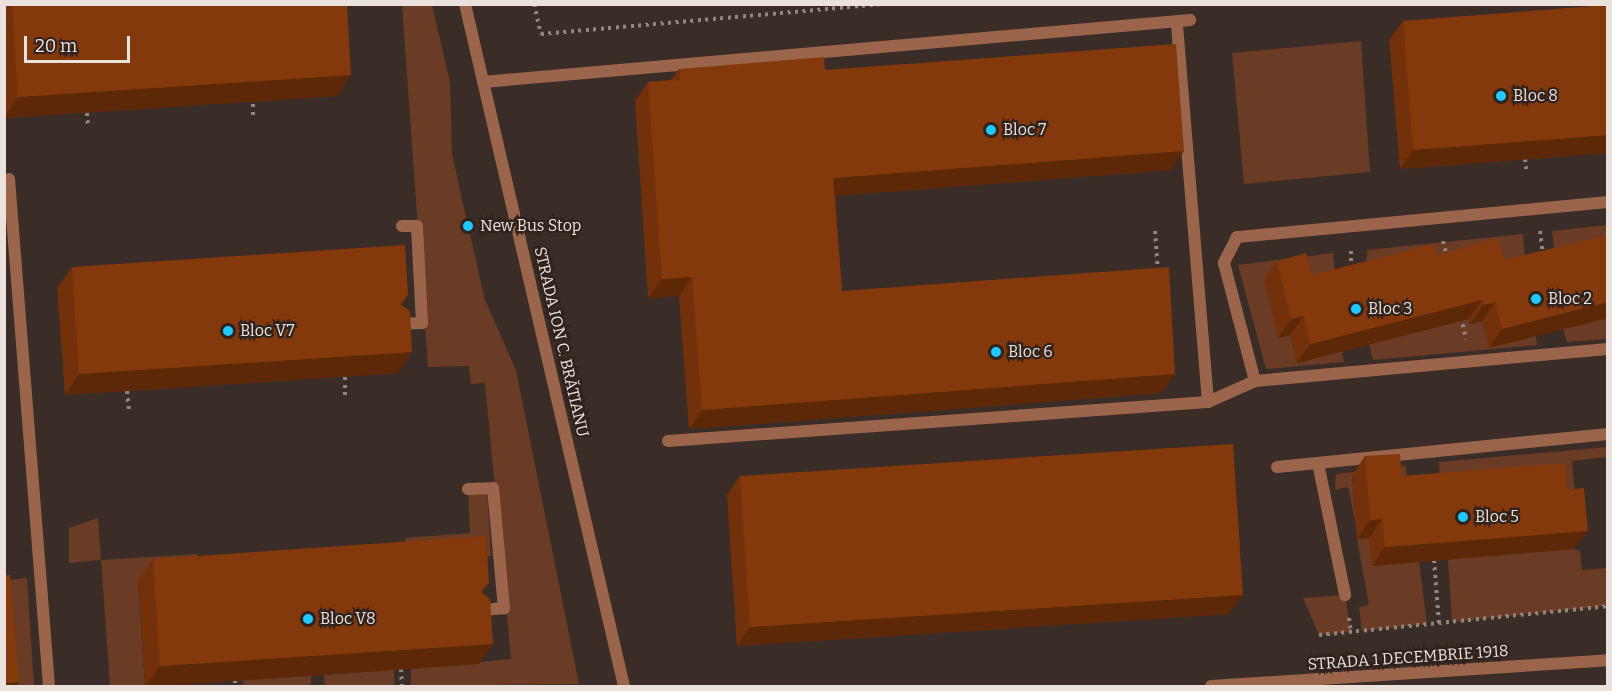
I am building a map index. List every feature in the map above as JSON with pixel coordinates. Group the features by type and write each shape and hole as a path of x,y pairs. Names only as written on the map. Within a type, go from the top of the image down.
{"street":[{"name":"STRADA ION C. BRĂTIANU","path":"465,4 624,687"},
{"path":"483,82 1183,21 1208,402"},
{"path":"9,179 49,687"},
{"path":"1254,381 1224,263 1237,237 1608,202"},
{"path":"394,324 422,323 417,226 402,226"},
{"path":"668,441 1208,402 1254,381 1608,349"},
{"path":"1277,467 1608,434"},
{"path":"1318,463 1345,595"},
{"path":"468,489 493,488 504,608 475,612"},
{"name":"STRADA 1 DECEMBRIE 1918","path":"1211,687 1315,684 1608,660"}],"path":[{"path":"534,4 542,34 886,4"},
{"path":"253,102 253,115"},
{"path":"87,113 88,127"},
{"path":"1525,159 1526,168"},
{"path":"1536,209 1545,266"},
{"path":"1438,218 1449,264"},
{"path":"1155,231 1158,286"},
{"path":"1531,233 1546,231"},
{"path":"1432,243 1455,241"},
{"path":"1342,252 1359,250"},
{"path":"1459,307 1471,361"},
{"path":"345,377 345,395"},
{"path":"127,391 129,410"},
{"path":"1434,560 1439,623"},
{"path":"1319,635 1608,606"},
{"path":"401,669 402,687"},
{"path":"235,680 235,687"}],"shaded area":[{"path":"402,5 432,5 450,82 452,154 485,300 516,370 579,684 411,686 411,669 511,659 485,383 471,384 469,366 428,367"},
{"path":"1361,41 1370,172 1244,184 1232,53"},
{"path":"1607,225 1607,249 1555,263 1552,231"},
{"path":"1523,234 1526,270 1455,266 1470,324 1482,321 1536,336 1537,345 1373,360 1369,344 1445,324 1366,277 1367,250"},
{"path":"1333,253 1336,284 1290,335 1297,362 1342,351 1344,362 1266,369 1238,265"},
{"path":"1607,318 1607,339 1567,342 1563,329"},
{"path":"1607,447 1607,457 1572,461 1576,507 1441,491 1439,462"},
{"path":"1406,466 1407,493 1352,475 1356,525 1348,487 1335,490 1336,474"},
{"path":"468,489 487,489 491,556 404,562 405,538 470,533"},
{"path":"98,518 101,560 69,563 69,528"},
{"path":"1369,538 1419,562 1427,624 1362,631 1359,607 1369,605 1357,539"},
{"path":"1574,549 1580,551 1582,570 1607,568 1607,606 1452,622 1448,559"},
{"path":"197,554 197,560 219,574 138,580 145,686 110,686 101,560"},
{"path":"27,578 34,686 7,686 4,580"},
{"path":"1345,595 1351,632 1319,635 1303,598"},
{"path":"394,670 394,686 325,686 324,675"},
{"path":"311,676 311,686 243,686 243,680"}],"building":[{"path":"12,4 347,4 351,75 18,97"},
{"name":"Bloc 8","path":"1608,5 1608,135 1413,150 1403,21"},
{"path":"1176,44 1184,151 833,178 842,291 1169,267 1175,374 702,410 692,277 662,279 648,82 680,80 679,69 824,57 825,70"},
{"path":"1608,235 1608,302 1502,329 1495,302 1483,305 1482,300 1310,344 1304,316 1291,319 1277,261 1306,253 1312,275 1434,244 1437,255 1498,238 1504,260"},
{"name":"Bloc V7","path":"405,245 408,295 400,304 410,311 412,352 79,374 72,267"},
{"path":"1233,444 1243,595 750,627 740,476"},
{"name":"Bloc 5","path":"1400,454 1402,476 1565,463 1567,490 1584,488 1588,531 1385,547 1382,519 1370,520 1365,456"},
{"name":"Bloc V8","path":"486,536 489,583 481,592 490,599 493,644 160,666 153,559"},
{"path":"4,575 10,575 19,682 4,683"}],"place":[{"name":"Bloc 8","path":"1501,96"},
{"name":"Bloc 7","path":"991,130"},
{"name":"New Bus Stop","path":"468,226"},
{"name":"Bloc 2","path":"1536,299"},
{"name":"Bloc 3","path":"1356,309"},
{"name":"Bloc V7","path":"228,331"},
{"name":"Bloc 6","path":"996,352"},
{"name":"Bloc 5","path":"1463,517"},
{"name":"Bloc V8","path":"308,619"}]}
